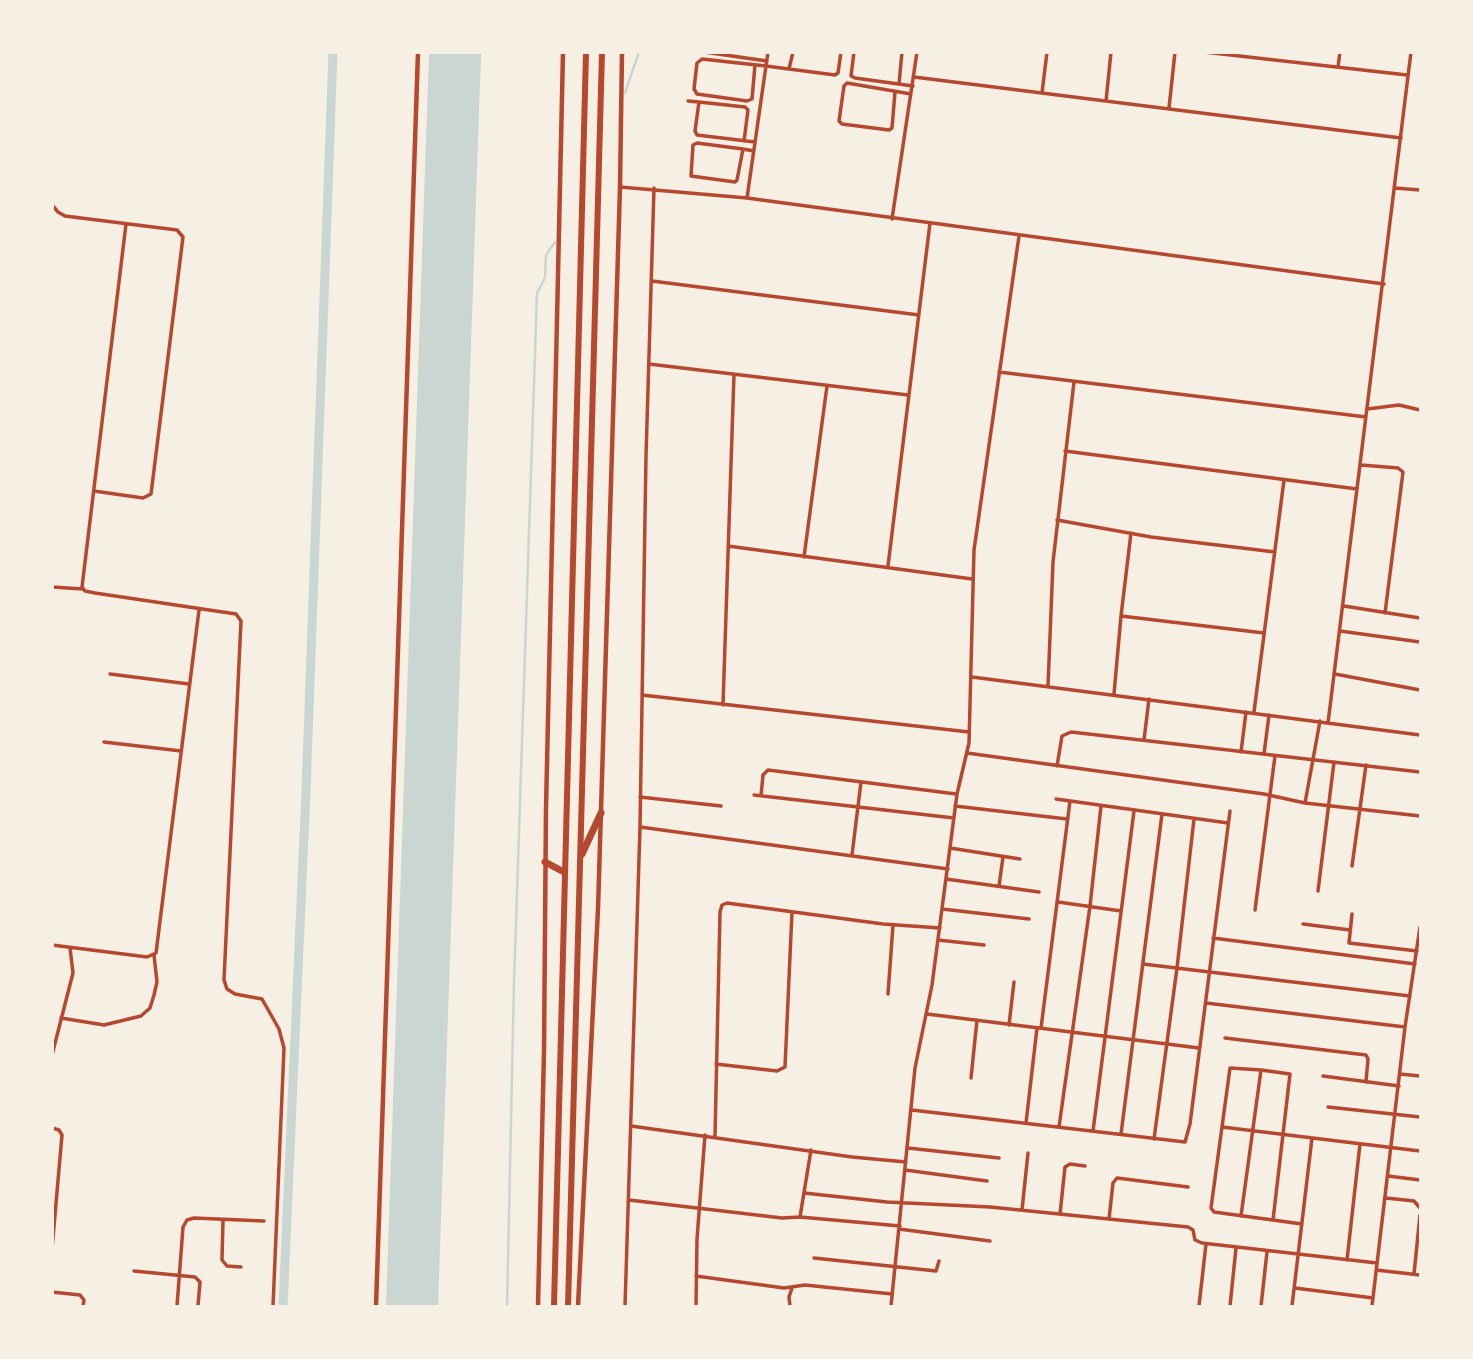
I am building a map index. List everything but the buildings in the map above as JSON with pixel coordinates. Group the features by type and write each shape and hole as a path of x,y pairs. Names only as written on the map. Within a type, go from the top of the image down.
{"highway":[{"path":"554,1307 586,52"},
{"path":"568,1307 602,52"},
{"path":"582,854 601,814"},
{"path":"545,862 564,872"}],"street":[{"path":"376,1307 418,52"},
{"path":"538,1307 563,52"},
{"path":"578,1307 601,814 622,52"},
{"path":"704,52 745,55 766,64 835,75 838,73 841,52"},
{"path":"747,198 768,52"},
{"path":"789,69 793,52"},
{"path":"854,52 851,76 913,86"},
{"path":"899,83 902,52"},
{"path":"892,219 917,52"},
{"path":"1042,93 1047,52"},
{"path":"1106,101 1111,52"},
{"path":"1169,108 1175,52"},
{"path":"1204,52 1408,75"},
{"path":"1338,67 1340,52"},
{"path":"1328,723 1411,52"},
{"path":"755,65 752,99 747,101 697,94 694,89 696,63 702,59 766,64"},
{"path":"914,77 1401,138"},
{"path":"895,92 892,128 889,130 842,124 839,121 844,86 847,83 911,94"},
{"path":"688,101 745,107 748,110 744,141"},
{"path":"699,102 695,131 697,135 755,142"},
{"path":"743,149 735,182 691,176 693,145 697,143 743,149 754,151"},
{"path":"620,187 747,198 1384,284"},
{"path":"625,1307 640,827 654,188"},
{"path":"1395,188 1420,190"},
{"path":"53,209 65,216 177,230 184,240 151,494 143,498 94,491"},
{"path":"888,566 930,223"},
{"path":"83,589 126,224"},
{"path":"891,1307 915,1068 940,928 955,806 970,732 972,579 976,528 1019,236"},
{"path":"652,281 919,315"},
{"path":"649,364 908,395"},
{"path":"999,372 1366,417"},
{"path":"723,705 734,374"},
{"path":"1048,686 1051,591 1057,520 1074,383"},
{"path":"804,557 827,386"},
{"path":"1367,409 1399,405 1420,410"},
{"path":"1065,451 1357,489"},
{"path":"1360,464 1398,468 1403,472 1385,613"},
{"path":"1254,712 1284,480"},
{"path":"1057,520 1131,533 1275,552"},
{"path":"1114,694 1131,533"},
{"path":"728,546 972,579"},
{"path":"52,587 83,589 124,598 236,614 241,621 224,980 227,989 234,994 262,999 279,1029 284,1048 273,1307"},
{"path":"1344,606 1420,618"},
{"path":"61,1018 104,1025 141,1016 150,1008 157,982 154,955 199,610"},
{"path":"1121,616 1264,633"},
{"path":"1340,631 1420,642"},
{"path":"110,674 189,684"},
{"path":"1335,674 1420,690"},
{"path":"972,677 1254,712 1420,736"},
{"path":"642,695 970,732"},
{"path":"1144,740 1149,699"},
{"path":"1241,752 1246,712"},
{"path":"1264,754 1269,715"},
{"path":"1306,803 1320,721"},
{"path":"1057,766 1060,740 1067,732 1420,772"},
{"path":"104,742 181,751"},
{"path":"967,753 1306,803 1420,816"},
{"path":"1255,910 1275,756"},
{"path":"1318,891 1334,762"},
{"path":"1352,866 1366,765"},
{"path":"761,796 763,775 768,770 957,794"},
{"path":"852,855 861,782"},
{"path":"754,795 954,818"},
{"path":"640,797 721,806"},
{"path":"1056,799 1228,823"},
{"path":"1026,1124 1070,801"},
{"path":"955,806 1068,819"},
{"path":"1059,1127 1101,806"},
{"path":"1093,1131 1134,811"},
{"path":"911,1110 1184,1143 1188,1139 1230,811"},
{"path":"1121,1135 1162,814"},
{"path":"1154,1139 1194,819"},
{"path":"640,827 948,869"},
{"path":"950,848 1020,859"},
{"path":"999,886 1003,856"},
{"path":"946,879 1039,892"},
{"path":"1058,902 1121,911"},
{"path":"715,1136 720,907 727,903 893,925 940,928"},
{"path":"942,909 1028,919"},
{"path":"716,1064 776,1071 785,1067 792,912"},
{"path":"1352,914 1348,941 1352,944 1417,951"},
{"path":"1303,924 1350,930"},
{"path":"888,994 893,925"},
{"path":"1372,1307 1405,1027 1420,927"},
{"path":"1212,938 1415,964"},
{"path":"938,940 984,945"},
{"path":"52,945 147,957 154,955"},
{"path":"52,1055 73,972 70,947"},
{"path":"1143,964 1410,996"},
{"path":"1009,1025 1014,982"},
{"path":"1206,1003 1405,1027"},
{"path":"926,1014 1199,1048"},
{"path":"971,1078 977,1020"},
{"path":"1225,1038 1366,1055 1366,1082"},
{"path":"1273,1220 1291,1075 1230,1068 1211,1208 1214,1212 1302,1224"},
{"path":"1241,1216 1261,1070"},
{"path":"1400,1074 1420,1076"},
{"path":"1323,1076 1399,1086"},
{"path":"1328,1107 1420,1117"},
{"path":"631,1126 852,1157 906,1161"},
{"path":"1222,1127 1420,1150"},
{"path":"52,1128 60,1131 62,1138 52,1248"},
{"path":"696,1307 699,1208 705,1135"},
{"path":"1293,1307 1312,1138"},
{"path":"1348,1260 1360,1143"},
{"path":"908,1148 999,1158"},
{"path":"800,1217 811,1150"},
{"path":"1022,1210 1028,1153"},
{"path":"1060,1214 1065,1167 1070,1164 1085,1166"},
{"path":"905,1170 987,1181"},
{"path":"1388,1176 1420,1181"},
{"path":"1109,1219 1113,1183 1117,1178 1188,1187"},
{"path":"804,1193 902,1203 1022,1210 1188,1227 1193,1230 1196,1241 1206,1244 1377,1263"},
{"path":"1386,1198 1414,1201 1420,1208"},
{"path":"629,1200 782,1218 800,1217 899,1228 990,1241"},
{"path":"1414,1274 1420,1215"},
{"path":"177,1307 185,1223 194,1218 264,1221"},
{"path":"223,1220 222,1260 228,1266 241,1267"},
{"path":"1199,1307 1206,1244"},
{"path":"1230,1307 1236,1248"},
{"path":"1261,1307 1266,1252"},
{"path":"814,1258 936,1271 939,1261"},
{"path":"1376,1270 1420,1275"},
{"path":"134,1272 198,1279 198,1307"},
{"path":"696,1276 792,1287 813,1286 892,1294"},
{"path":"790,1307 792,1287"},
{"path":"1294,1288 1373,1298"},
{"path":"52,1292 80,1295 84,1300 83,1307"}],"shaded area":[{"path":"429,53 481,53 438,1306 386,1306"}],"waterway":[{"path":"283,1306 306,791 333,52"},
{"path":"625,93 639,52"},
{"path":"507,1306 514,982 537,293 545,278 546,255 555,242"}]}
